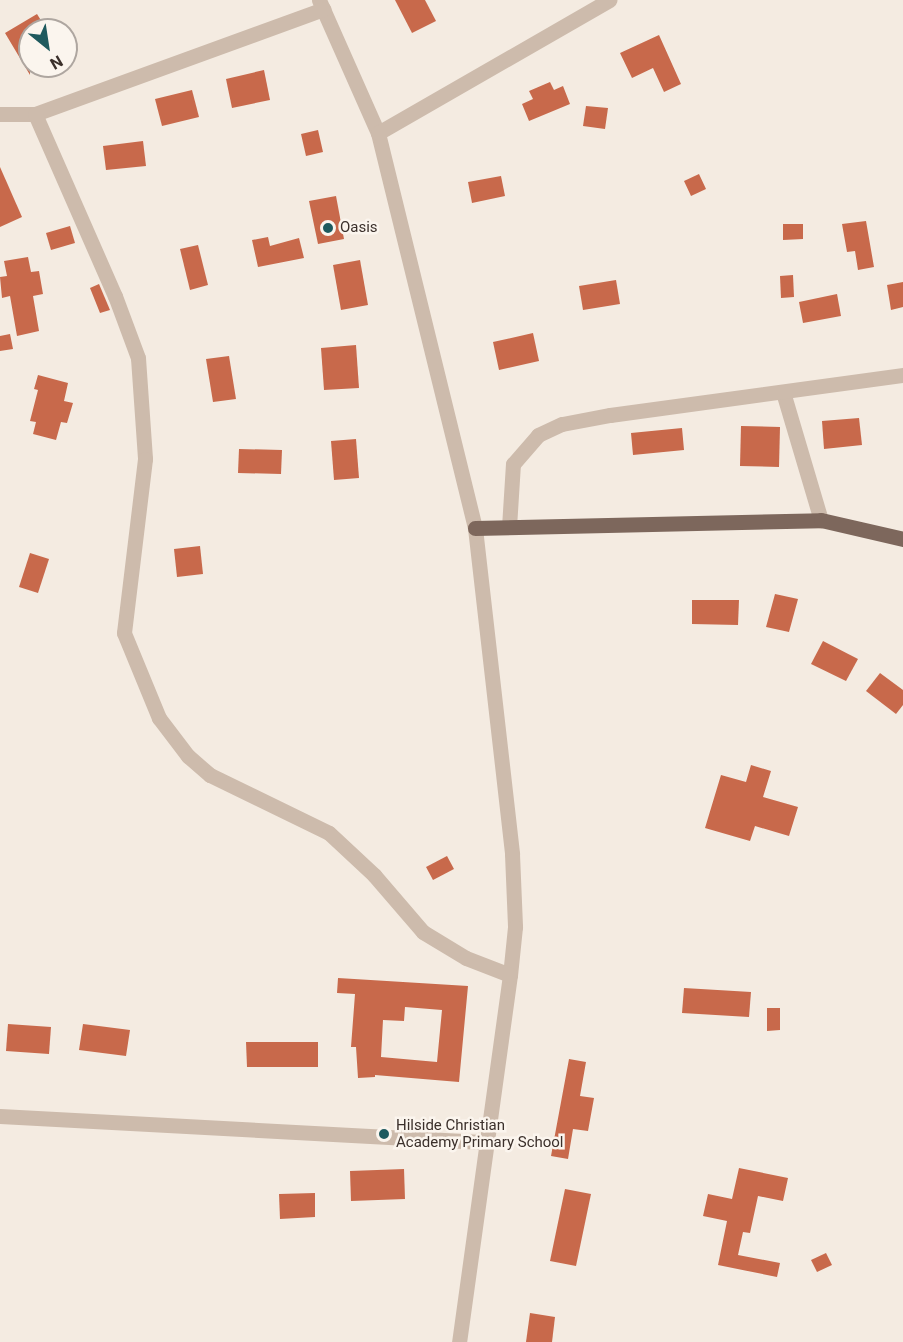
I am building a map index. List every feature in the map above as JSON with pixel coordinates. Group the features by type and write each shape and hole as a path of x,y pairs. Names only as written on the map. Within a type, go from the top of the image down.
{"main road":[{"path":"475,528 821,520 903,539"}],"street":[{"path":"378,133 609,0"},
{"path":"0,114 35,114 321,4 378,133 475,528 512,854 514,927 510,975 459,1342"},
{"path":"35,114 116,296 138,358 145,459 124,633 159,718 188,756 210,775 329,832 374,875 423,932 466,958 510,975"},
{"path":"509,527 513,464 538,435 562,424 610,415 903,375"},
{"path":"783,392 821,520"},
{"path":"0,1116 486,1143"}],"building":[{"path":"395,0 425,0 436,21 412,33"},
{"path":"18,25 18,55 5,33"},
{"path":"659,35 681,84 664,92 653,68 632,78 620,53"},
{"path":"264,70 270,100 232,108 226,79"},
{"path":"550,82 554,90 563,86 570,104 529,121 522,104 533,99 529,91"},
{"path":"192,90 199,117 162,126 155,99"},
{"path":"586,106 608,108 605,129 583,126"},
{"path":"318,130 323,152 306,156 301,134"},
{"path":"143,141 146,166 106,170 103,146"},
{"path":"0,167 22,217 0,227"},
{"path":"699,174 706,189 691,196 684,181"},
{"path":"501,176 505,196 472,203 468,182"},
{"name":"Oasis","path":"336,196 344,239 318,244 309,201"},
{"path":"866,221 874,267 858,270 855,251 847,252 842,224"},
{"path":"783,224 803,224 803,239 783,240"},
{"path":"70,226 75,243 51,250 46,233"},
{"path":"268,237 270,246 299,238 304,258 258,267 252,240"},
{"path":"198,245 208,285 190,290 180,249"},
{"path":"28,257 31,272 39,271 43,294 33,296 39,331 17,336 10,296 2,298 0,277 7,276 4,261"},
{"path":"360,260 368,305 341,310 333,265"},
{"path":"793,275 794,297 781,298 780,276"},
{"path":"616,280 620,304 583,310 579,286"},
{"path":"903,282 903,307 891,310 887,285"},
{"path":"99,284 110,310 100,313 90,288"},
{"path":"837,294 841,316 803,323 799,302"},
{"path":"533,333 539,361 499,370 493,342"},
{"path":"10,334 13,349 0,351 0,336"},
{"path":"356,345 359,388 324,390 321,348"},
{"path":"229,356 236,399 213,402 206,359"},
{"path":"38,375 68,383 64,401 73,403 67,423 61,422 56,440 33,434 36,422 30,421 38,390 34,389"},
{"path":"859,418 862,445 824,449 822,421"},
{"path":"741,426 780,427 779,467 740,466"},
{"path":"682,428 684,450 633,455 631,433"},
{"path":"356,439 359,478 334,480 331,441"},
{"path":"239,449 282,450 281,474 238,473"},
{"path":"200,546 203,574 177,577 174,549"},
{"path":"30,553 49,559 38,593 19,587"},
{"path":"775,594 798,599 789,632 766,627"},
{"path":"692,600 739,600 738,625 692,624"},
{"path":"823,641 858,659 846,681 811,664"},
{"path":"880,673 903,690 903,705 896,714 866,691"},
{"path":"751,765 771,771 763,797 798,807 789,836 755,826 750,841 705,828 721,775 746,782"},
{"path":"447,856 454,869 433,880 426,867"},
{"path":"338,978 468,986 459,1082 375,1075 375,1077 358,1078 356,1047 351,1047 355,994 337,993","holes":["405,1007 442,1010 437,1062 381,1057 383,1020 404,1021"]},
{"path":"684,988 751,992 749,1017 682,1013"},
{"path":"767,1008 780,1008 780,1030 767,1031"},
{"path":"8,1024 51,1027 49,1054 6,1051"},
{"path":"83,1024 130,1030 126,1056 79,1050"},
{"path":"246,1042 318,1042 318,1067 247,1067"},
{"path":"569,1059 586,1062 580,1096 594,1098 588,1131 573,1129 568,1159 551,1156"},
{"path":"739,1168 788,1178 783,1201 758,1196 750,1233 743,1232 738,1255 780,1263 777,1277 718,1265 727,1221 703,1216 708,1194 732,1199"},
{"path":"404,1169 405,1199 351,1201 350,1171"},
{"path":"565,1189 591,1194 576,1266 550,1261"},
{"path":"315,1193 315,1217 280,1219 279,1194"},
{"path":"826,1253 832,1265 817,1272 811,1260"},
{"path":"530,1313 555,1317 552,1342 526,1342"}],"place":[{"name":"Oasis","path":"328,228"},
{"name":"Hilside Christian Academy Primary School","path":"384,1134"}]}
